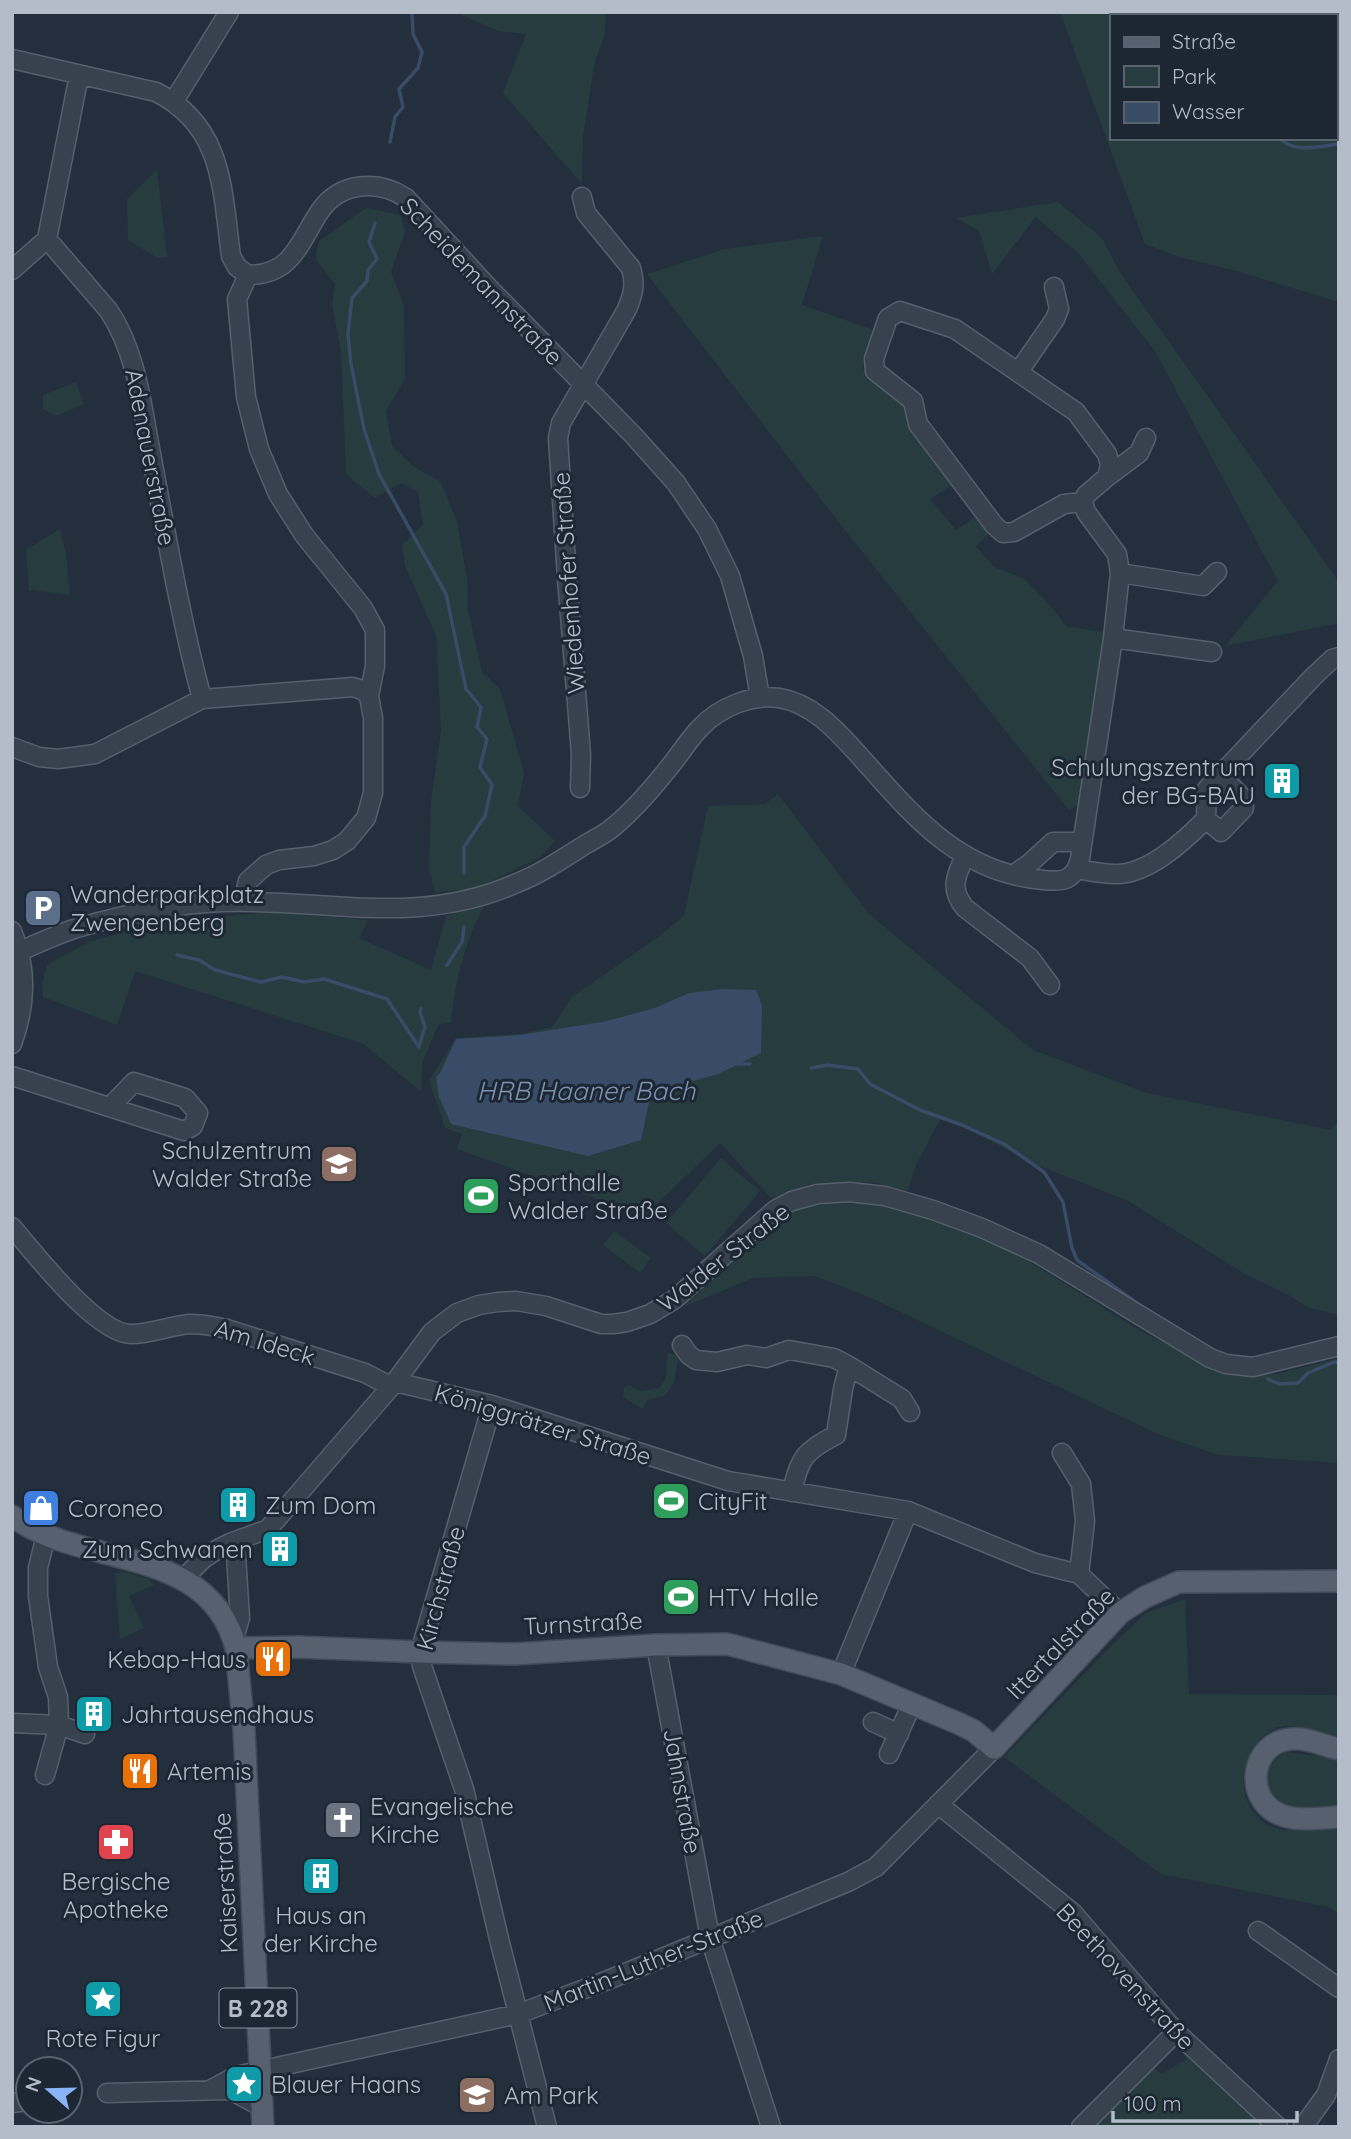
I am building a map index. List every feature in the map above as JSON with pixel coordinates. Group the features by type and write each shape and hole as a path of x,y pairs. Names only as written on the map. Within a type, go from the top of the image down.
{"main road":[{"name":"Kaiserstraße","path":"12,1516 46,1535 141,1562 183,1579 200,1589 225,1619 235,1643 244,1730 263,2117"},
{"name":"Ittertalstraße","path":"994,1748 1120,1613 1145,1597 1179,1582 1339,1581"},
{"name":"Turnstraße","path":"235,1643 515,1654 656,1645 727,1644 841,1674 974,1731 994,1748"},
{"path":"1339,1749 1294,1738 1273,1743 1262,1755 1255,1775 1262,1799 1272,1810 1282,1815 1301,1818 1339,1817"}],"street":[{"path":"174,101 229,12"},
{"path":"12,59 156,92 174,101 213,150 220,175 232,256 237,267 248,275 237,299 246,397 259,449 278,494 304,535 363,608 374,630 375,667 369,696 373,718 373,793 366,818 347,841 332,850 266,865 248,881 243,902"},
{"path":"12,270 47,239 79,75"},
{"name":"Scheidemannstraße","path":"248,275 260,275 283,265 303,243 321,210 346,190 359,186 385,187 395,191 415,207 676,483 707,529 730,576 743,615 760,698"},
{"name":"Wiedenhofer Straße","path":"580,788 581,754 558,438 561,423 626,311 632,298 635,279 631,268 586,213 582,197"},
{"name":"Adenauerstraße","path":"47,239 118,324 132,361 202,699"},
{"path":"1019,371 1059,309 1054,287"},
{"path":"1083,502 1064,505 1014,532 1003,533 994,525 919,424 913,401 875,371 874,359 888,318 900,311 955,329 1076,412 1107,454 1110,465 1107,477"},
{"path":"20,951 76,929 132,915 215,903 272,902 367,909 430,907 479,898 517,883 558,862 612,828 666,772 704,724 722,710 760,698 780,698 802,705 822,718 914,816 965,857 988,868 1032,879 1056,881 1069,878 1077,869 1082,842 1113,638 1119,573 1117,554 1086,512 1083,502 1086,495 1139,453 1146,438"},
{"path":"1119,573 1203,586 1217,572"},
{"path":"1113,638 1212,652"},
{"path":"1077,869 1116,874 1140,870 1186,839 1206,819 1207,789 1313,677 1332,659 1339,657"},
{"path":"12,747 39,757 58,760 95,754 202,699 353,687 369,696"},
{"path":"1206,819 1221,832 1244,808 1243,798 1220,775"},
{"path":"1014,874 1030,864 1053,842 1082,842"},
{"path":"965,857 955,890 959,900 965,908 1030,958 1050,985"},
{"path":"12,931 20,951 24,985 20,1023 12,1044"},
{"path":"12,1076 110,1107"},
{"name":"Walder Straße","path":"183,1579 203,1559 230,1543 268,1528 393,1384 432,1332 457,1313 479,1305 516,1301 546,1306 601,1324 627,1322 670,1304 775,1210 801,1198 849,1192 885,1196 982,1228 1040,1254 1210,1358 1226,1364 1253,1367 1339,1346"},
{"name":"Am Ideck","path":"12,1227 63,1285 100,1320 125,1334 187,1324 205,1324 393,1384"},
{"path":"682,1345 696,1360 707,1361 729,1361 747,1355 766,1358 789,1350 834,1358 902,1399 910,1412"},
{"path":"792,1492 798,1465 815,1446 836,1435 849,1366"},
{"name":"Königgrätzer Straße","path":"393,1384 492,1405 727,1481 908,1511 1035,1563 1079,1574 1120,1613"},
{"name":"Kirchstraße","path":"492,1405 420,1652 422,1666 464,1789 547,2127"},
{"path":"1062,1453 1081,1484 1084,1521 1079,1574"},
{"path":"841,1674 908,1511"},
{"path":"45,1775 59,1725 58,1697 48,1667 38,1596 38,1568 46,1535"},
{"name":"Kaiserstraße","path":"230,1543 236,1555 240,1618 235,1643"},
{"name":"Jahnstraße","path":"656,1645 710,1938 771,2127"},
{"path":"889,1754 912,1704"},
{"path":"873,1722 899,1734"},
{"path":"12,1723 59,1725 85,1734"},
{"name":"Martin-Luther-Straße","path":"210,2090 236,2076 518,2014 608,1980 865,1873 886,1858 994,1748"},
{"name":"Beethovenstraße","path":"938,1804 1073,1913 1176,2032 1278,2127"},
{"path":"1258,1931 1339,1988"},
{"path":"1081,2127 1176,2032"},
{"path":"1303,2127 1326,2095 1339,2059"},
{"path":"107,2093 210,2090 234,2092 263,2117"}],"green space":[{"path":"462,12 606,12 604,37 595,61 583,137 582,184 503,93 526,34 498,31 462,15"},
{"path":"1060,12 1339,12 1339,302 1233,270 1179,257 1145,244"},
{"path":"157,170 167,257 158,258 128,240 127,199"},
{"path":"1058,202 1102,238 1121,274 1339,582 1339,623 1225,646 1278,581 1155,351 1078,253 1036,217 992,274 979,231 956,218"},
{"path":"366,208 401,215 405,232 391,272 404,306 405,379 386,411 392,446 414,467 441,482 457,522 467,578 468,610 482,672 500,689 524,773 518,806 555,841 539,858 475,889 435,892 429,868 431,802 441,730 436,635 405,566 402,545 423,525 418,492 401,483 375,498 346,474 341,352 332,304 335,284 315,259 319,241"},
{"path":"823,236 802,305 874,330 862,368 906,408 957,482 930,499 956,530 980,514 992,531 976,546 994,567 1024,579 1066,626 1108,633 1084,801 1069,810 837,520 647,274 725,249"},
{"path":"76,382 84,404 56,416 43,409 43,395"},
{"path":"60,529 66,554 70,595 29,590 26,550"},
{"path":"778,794 869,914 1033,1050 1147,1093 1331,1130 1339,1120 1339,1315 1307,1307 1245,1274 1128,1201 1040,1166 941,1118 916,1165 908,1191 872,1182 804,1189 776,1203 720,1143 656,1205 651,1218 457,1149 462,1134 445,1128 429,1080 456,1038 520,1034 552,1027 572,997 661,935 684,915 708,806 765,804"},
{"path":"484,906 471,933 462,962 451,1022 438,1025 423,1061 421,1092 364,1044 135,971 117,1025 43,997 42,984 47,965 88,942 151,925 270,912 368,920 359,938 431,970 446,916"},
{"path":"721,1158 760,1191 705,1256 666,1223"},
{"path":"834,1199 899,1206 990,1237 1134,1327 1217,1371 1277,1374 1339,1358 1339,1463 1219,1455 1160,1435 871,1298 815,1276 753,1278 683,1307 792,1209"},
{"path":"614,1231 651,1258 640,1273 603,1245"},
{"path":"668,1353 679,1355 674,1382 666,1395 647,1400 643,1409 623,1397 624,1388 629,1385 641,1391 659,1388 665,1380"},
{"path":"120,1571 149,1579 154,1585 129,1596 144,1628 120,1639 115,1573"},
{"path":"1185,1599 1189,1694 1339,1695 1339,1737 1298,1727 1274,1728 1248,1757 1244,1786 1254,1813 1264,1823 1285,1830 1339,1829 1339,1914 1329,1907 1161,1874 1004,1757 1146,1613"},
{"path":"1286,1752 1339,1759 1339,1808 1295,1807 1273,1795 1269,1788 1269,1772 1272,1764"},
{"path":"1188,2058 1263,2127 1088,2127 1150,2066 1162,2074"}],"water":[{"name":"HRB Haaner Bach","path":"724,989 756,990 762,1006 761,1053 718,1074 651,1093 641,1140 588,1156 451,1124 439,1097 436,1077 456,1039 520,1035 607,1021 655,1008 689,993"}],"waterway":[{"path":"390,142 395,117 403,107 399,89 418,68 422,52 413,34 412,12"},
{"path":"1282,140 1299,147 1339,144"},
{"path":"375,223 369,242 377,259 368,270 367,281 352,298 348,334 351,364 364,429 379,474 446,594 466,689 481,707 477,727 487,739 480,767 492,785 485,816 464,847 464,873"},
{"path":"447,965 462,942 464,927"},
{"path":"177,955 199,960 215,970 261,982 282,977 304,982 324,979 387,999 419,1047"},
{"path":"419,1046 425,1027 421,1009"},
{"path":"736,1064 750,1064"},
{"path":"811,1068 828,1065 858,1069 870,1084 920,1110 1004,1144 1044,1172 1063,1202 1077,1260 1137,1303"},
{"path":"1268,1379 1279,1384 1298,1383 1308,1373 1334,1362 1339,1363"}],"place":[{"name":"Schulungszentrum der BG-BAU","path":"1282,781"},
{"name":"Wanderparkplatz Zwengenberg","path":"43,908"},
{"name":"Schulzentrum Walder Straße","path":"339,1164"},
{"name":"Sporthalle Walder Straße","path":"481,1196"},
{"name":"CityFit","path":"671,1501"},
{"name":"Zum Dom","path":"238,1505"},
{"name":"Coroneo","path":"41,1508"},
{"name":"Zum Schwanen","path":"280,1549"},
{"name":"HTV Halle","path":"681,1597"},
{"name":"Kebap-Haus","path":"273,1659"},
{"name":"Jahrtausendhaus","path":"94,1714"},
{"name":"Artemis","path":"140,1771"},
{"name":"Evangelische Kirche","path":"343,1820"},
{"name":"Bergische Apotheke","path":"116,1842"},
{"name":"Haus an der Kirche","path":"321,1876"},
{"name":"Rote Figur","path":"103,1999"},
{"name":"Blauer Haans","path":"244,2084"},
{"name":"Am Park","path":"477,2095"}]}
